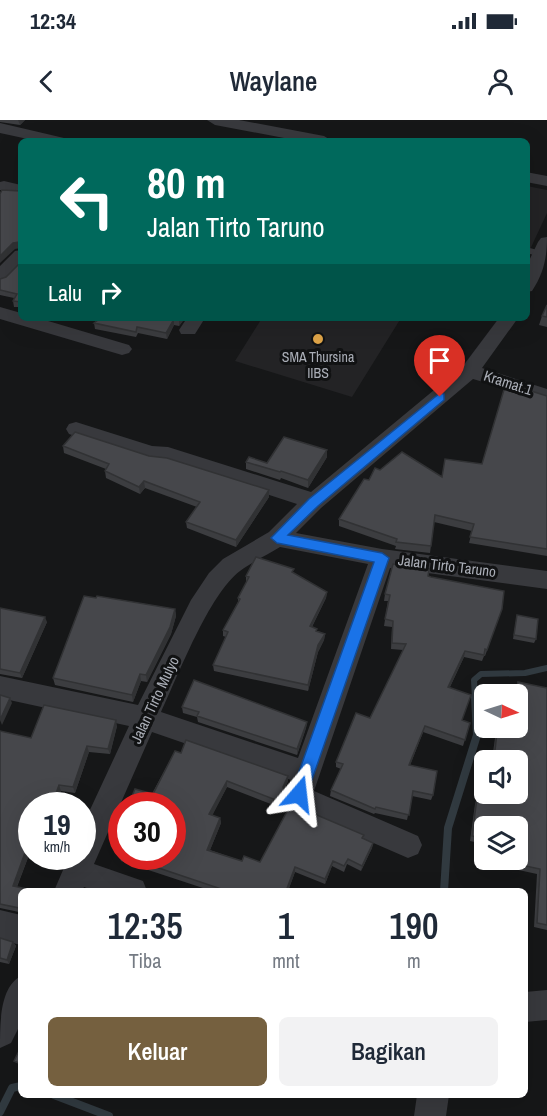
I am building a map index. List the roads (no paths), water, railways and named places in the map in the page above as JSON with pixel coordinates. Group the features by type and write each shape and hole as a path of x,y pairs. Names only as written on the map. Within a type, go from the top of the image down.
{"street":[{"path":"21,133 34,120"},
{"path":"215,120 302,138"},
{"path":"0,129 44,138"},
{"path":"530,178 547,181"},
{"path":"4,186 18,189"},
{"path":"0,249 18,254"},
{"path":"530,277 538,256"},
{"path":"0,277 18,258"},
{"path":"0,313 18,318"},
{"path":"27,321 122,349"},
{"name":"Jalan Tirto Mulyo","path":"72,881 145,718 199,608 217,579 231,565 277,538 313,502 470,371 507,321"},
{"name":"Kramat.1","path":"470,371 545,395"},
{"path":"76,429 151,453 168,455 282,489 313,502"},
{"name":"Jalan Tirto Taruno","path":"277,538 382,558 547,580"},
{"path":"382,558 299,794 303,799 408,845"},
{"path":"0,687 145,718 306,773"},
{"path":"72,881 115,888"},
{"path":"0,925 18,929"},
{"path":"528,1007 547,1005"},
{"path":"430,1116 433,1098"}],"waterway":[{"path":"474,684 474,680 481,674 525,673 547,668"},
{"path":"444,888 448,828 476,738"},
{"path":"0,1112 12,1088 18,1087"},
{"path":"62,1098 109,1116"}],"place":[{"name":"SMA Thursina IIBS","path":"318,339"}]}
